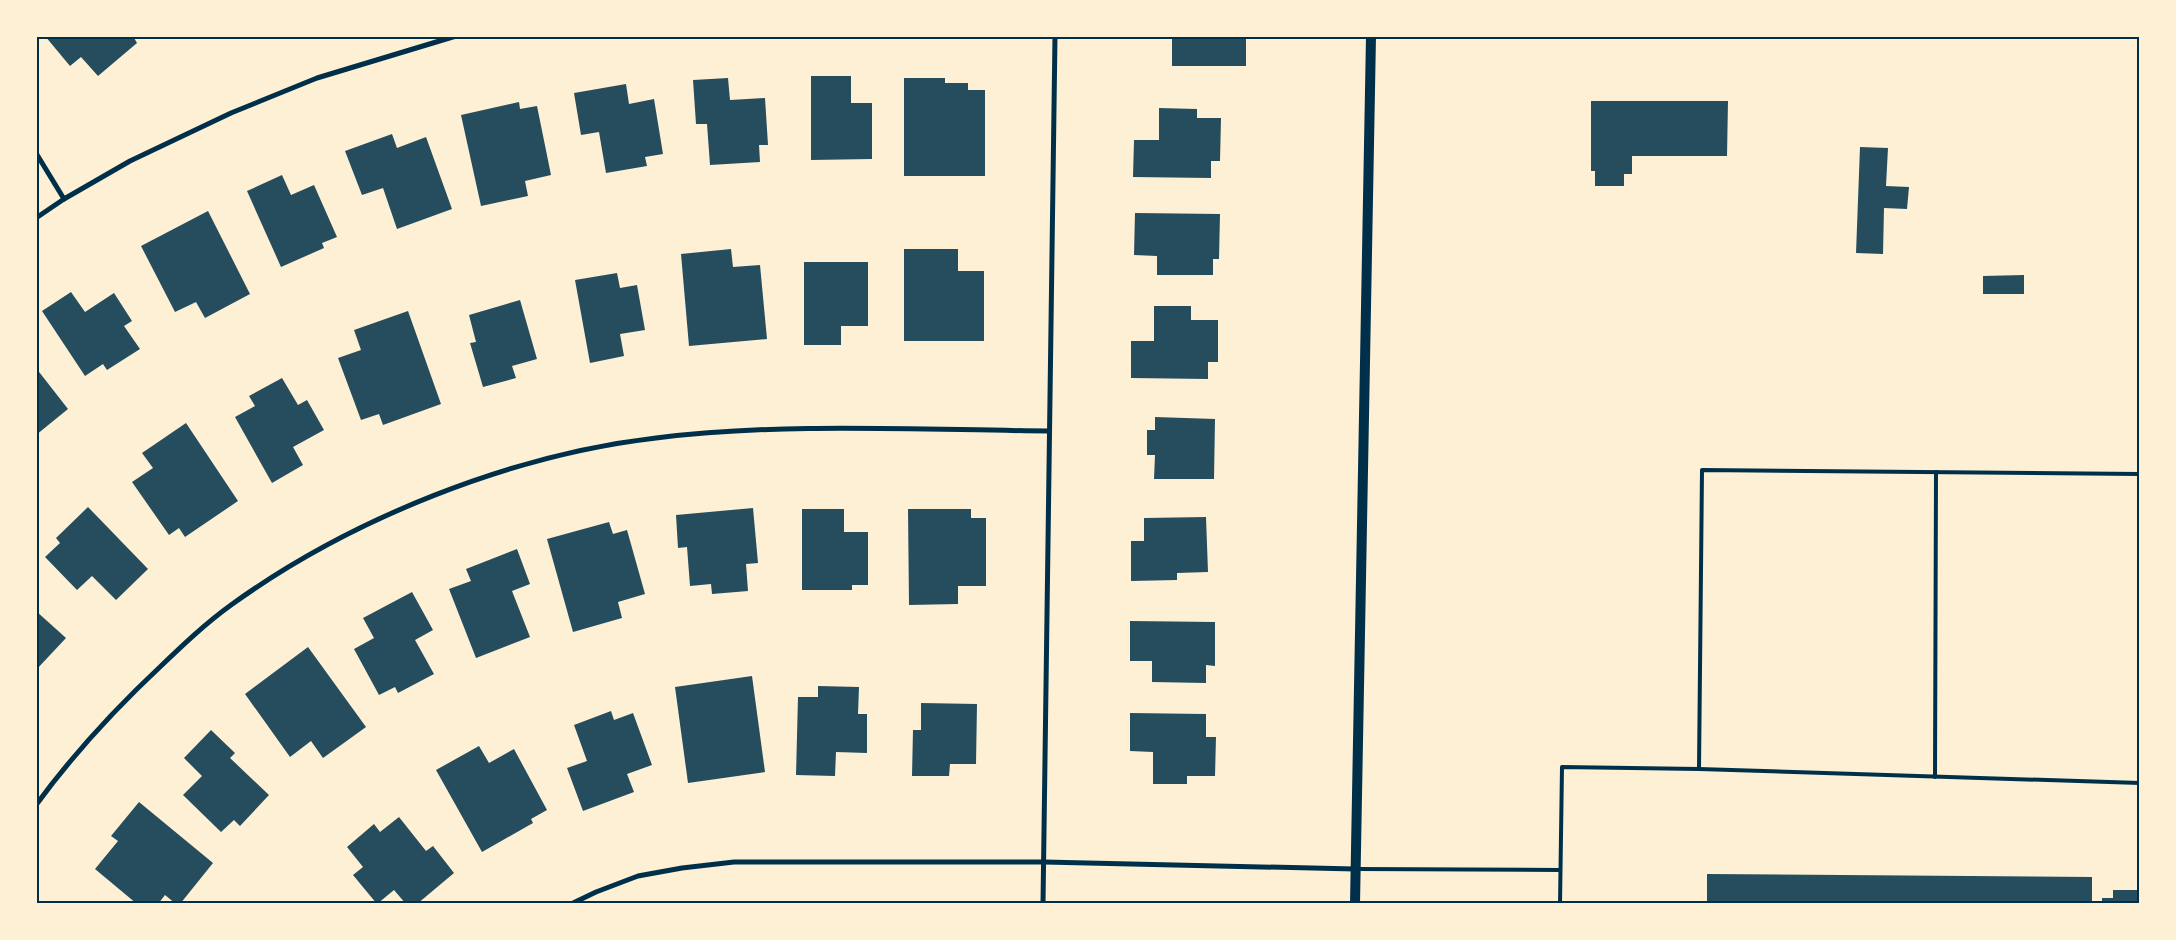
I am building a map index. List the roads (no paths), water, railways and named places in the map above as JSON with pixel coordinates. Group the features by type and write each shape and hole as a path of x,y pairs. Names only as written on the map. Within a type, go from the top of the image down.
{"main road":[{"path":"1355,904 1371,36"}],"street":[{"path":"36,218 64,199 130,161 257,102 325,75 456,36"},
{"path":"1043,904 1055,36"},
{"path":"36,153 64,199"},
{"path":"36,805 71,759 128,696 180,647 228,607 312,553 373,523 461,486 529,464 588,450 632,441 678,435 807,429 1049,431"},
{"path":"571,904 638,876 707,864 734,862 1044,862 1355,869"}],"lane":[{"path":"1699,769 1702,470 2140,474"},
{"path":"1935,777 1936,472"},
{"path":"1560,904 1562,768 1699,769 2140,783"},
{"path":"1355,869 1560,870"}]}
